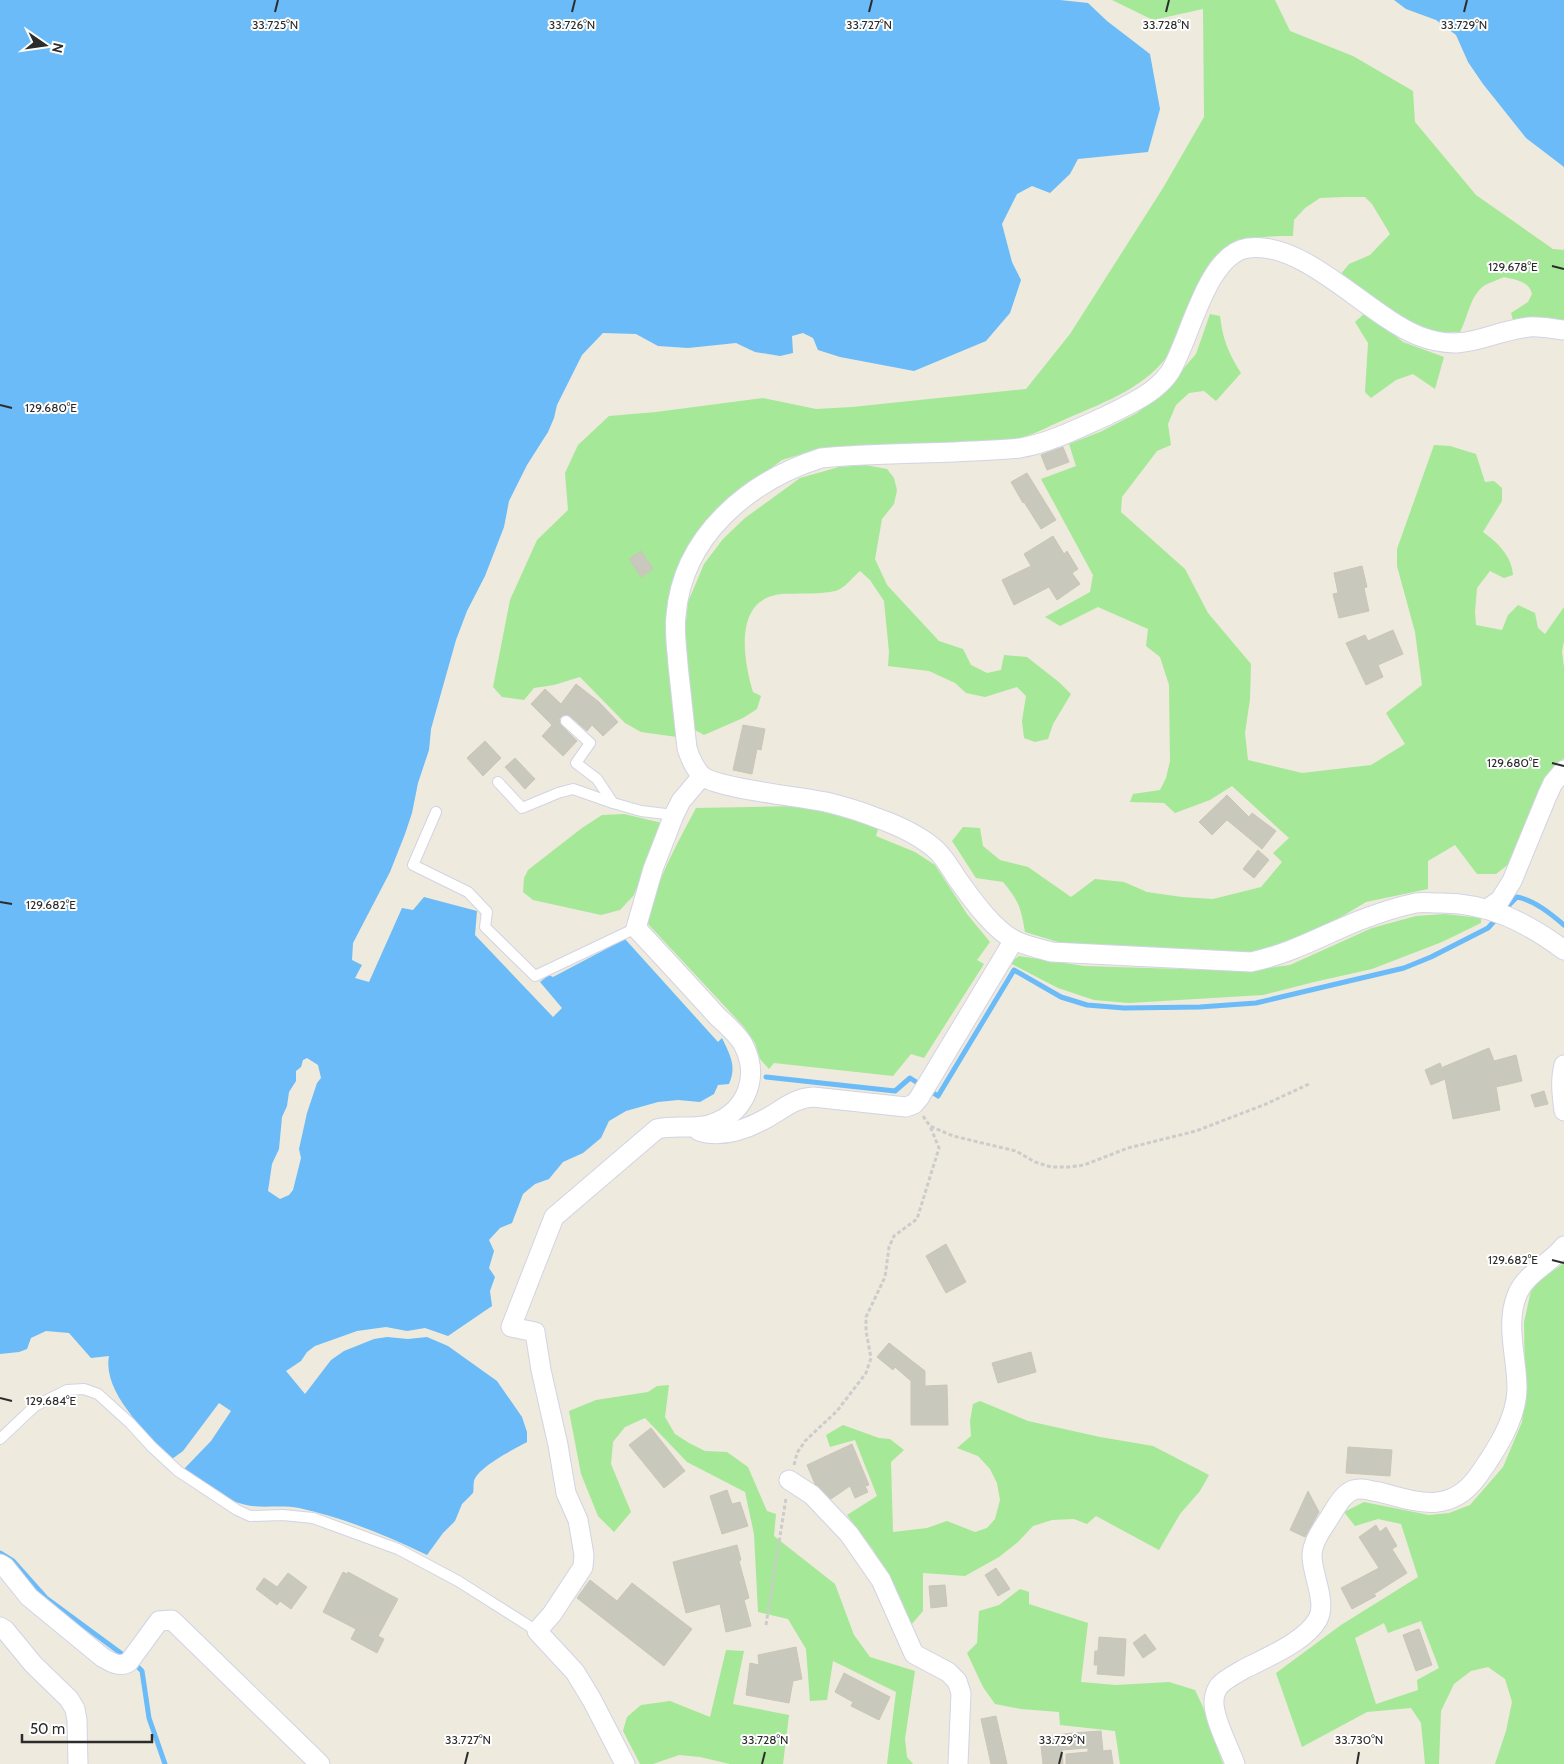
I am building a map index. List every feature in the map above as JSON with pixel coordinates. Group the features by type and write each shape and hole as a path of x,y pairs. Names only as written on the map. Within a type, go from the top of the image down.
{"street":[{"path":"1564,330 1531,327 1458,344 1437,342 1403,329 1303,261 1268,248 1238,250 1219,268 1203,295 1178,357 1169,374 1143,396 1116,411 1053,438 1021,448 821,458 797,466 771,479 738,502 713,525 694,554 679,594 675,632 687,748 691,760 702,776 738,787 831,803 876,817 908,831 934,848 946,861 961,884 982,910 1002,932 1026,945 1052,952 1251,962 1274,957 1359,921 1418,903 1451,902 1497,912 1535,931 1564,950"},
{"path":"1497,912 1500,900 1512,881 1553,783 1564,770"},
{"path":"687,1128 716,1123 736,1110 748,1088 752,1072 744,1045 636,928 653,870 680,801 702,776"},
{"path":"625,1764 592,1700 574,1672 536,1631 552,1614 583,1567 584,1555 578,1520 566,1493 535,1332 511,1327 554,1217 657,1129 668,1126 687,1128 708,1134 726,1133 746,1128 789,1104 804,1098 813,1097 906,1106 916,1101 1014,940"},
{"path":"1564,1065 1562,1072 1564,1111"},
{"path":"1235,1764 1215,1712 1214,1698 1219,1687 1229,1677 1288,1646 1310,1630 1319,1617 1321,1605 1312,1556 1314,1544 1340,1499 1354,1490 1366,1490 1428,1503 1440,1503 1456,1497 1470,1486 1508,1427 1513,1415 1517,1387 1511,1322 1518,1294 1526,1280 1564,1246"},
{"path":"789,1480 812,1495 849,1534 881,1580 914,1654 948,1672 957,1681 961,1693 956,1759"},
{"path":"0,1564 6,1567 29,1597 102,1657 116,1664 124,1665 129,1662 160,1621 172,1620 320,1764"},
{"path":"0,1627 5,1630 33,1664 69,1699 75,1709 78,1764"}],"lane":[{"path":"566,721 590,743 576,763 597,779 613,803"},
{"path":"498,782 522,808 558,792 573,789 641,811 674,815"},
{"path":"436,812 413,865 468,892 487,912 485,927 535,976 636,928"},
{"path":"0,1439 34,1406 67,1390 84,1389 98,1394 178,1471 237,1510 250,1516 283,1515 313,1518 398,1549 458,1581 536,1631"}],"path":[{"path":"930,1126 953,1136 1016,1151 1035,1162 1051,1167 1076,1166 1084,1165 1128,1148 1196,1131 1266,1104 1309,1084"},
{"path":"766,1625 789,1480 797,1453 805,1441 837,1411 866,1372 872,1358 866,1331 866,1317 884,1277 889,1247 894,1236 917,1219 939,1148 930,1126 916,1101"}],"green space":[{"path":"1112,0 1275,0 1290,31 1353,56 1413,91 1415,122 1476,195 1553,249 1564,250 1564,320 1513,320 1511,313 1528,302 1532,294 1525,284 1504,277 1485,285 1476,294 1460,332 1439,332 1418,328 1340,275 1349,264 1370,255 1390,234 1372,204 1365,197 1320,198 1305,208 1294,220 1293,236 1249,239 1234,243 1222,250 1212,260 1203,274 1174,345 1163,362 1139,383 1111,399 1020,438 860,452 808,452 782,460 741,490 681,562 670,592 666,619 677,737 641,732 625,723 580,677 554,685 534,688 524,700 502,697 493,687 510,600 537,540 568,510 565,473 578,445 609,416 763,398 816,409 1026,389 1070,334 1163,188 1204,117 1203,9 1153,20"},
{"path":"1366,312 1403,342 1444,357 1435,389 1413,374 1396,380 1371,398 1365,392 1368,343 1355,322"},
{"path":"1210,314 1220,316 1227,346 1241,373 1216,401 1204,391 1189,393 1176,405 1168,424 1171,445 1157,451 1122,497 1121,512 1185,569 1208,613 1251,664 1250,699 1245,733 1248,760 1302,773 1371,765 1405,744 1386,713 1422,685 1415,632 1397,566 1397,549 1434,445 1450,446 1476,454 1485,482 1494,481 1502,488 1502,501 1483,532 1507,556 1513,575 1504,578 1490,571 1477,588 1476,625 1502,630 1508,615 1518,605 1535,613 1538,628 1545,634 1564,607 1564,641 1562,651 1564,668 1564,758 1553,772 1514,860 1496,874 1477,874 1455,845 1428,861 1428,889 1366,902 1326,926 1265,953 1096,946 1058,942 1025,932 1018,905 1013,894 1003,882 976,878 952,841 963,827 980,828 983,846 1000,860 1028,867 1071,897 1095,879 1124,882 1147,892 1213,899 1261,887 1282,862 1273,853 1289,838 1232,786 1210,800 1175,813 1164,803 1130,802 1133,794 1160,790 1166,778 1170,761 1169,685 1160,657 1146,646 1148,629 1098,607 1060,626 1045,617 1090,592 1093,575 1041,479 1076,466 1069,444 1100,432 1137,413 1164,391 1196,354"},
{"path":"865,465 887,469 894,478 897,490 894,504 882,519 875,559 887,585 939,641 963,649 971,665 987,673 1001,670 1004,655 1027,657 1060,683 1071,694 1053,724 1048,739 1035,742 1024,738 1022,721 1026,696 1017,687 985,697 966,693 955,683 929,671 888,666 889,652 884,601 870,580 860,571 845,586 835,591 782,594 766,598 755,606 745,632 745,648 746,663 753,692 761,696 757,709 743,718 704,735 695,730 688,714 684,639 688,602 704,564 723,539 745,518 800,478 839,467"},
{"path":"802,806 878,829 876,836 915,852 935,865 967,914 990,942 977,960 984,964 924,1058 911,1054 893,1076 774,1063 769,1069 760,1059 755,1043 744,1027 648,924 655,895 661,880 696,808"},
{"path":"624,814 662,823 634,895 620,910 601,915 533,900 523,892 524,878 528,870 582,828 602,815"},
{"path":"1445,914 1481,918 1481,923 1442,942 1372,969 1263,995 1129,1003 1094,1000 1058,988 1010,963 1019,956 1084,966 1245,971 1290,965 1372,928 1416,916"},
{"path":"1564,1263 1564,1764 1495,1764 1506,1731 1512,1702 1505,1679 1488,1667 1471,1671 1454,1684 1441,1711 1439,1764 1425,1764 1421,1723 1411,1708 1367,1712 1302,1747 1276,1673 1341,1625 1418,1577 1401,1524 1378,1519 1355,1526 1344,1512 1364,1502 1429,1515 1449,1513 1470,1505 1503,1467 1522,1422 1525,1388 1524,1322 1532,1286","holes":["1421,1621 1439,1668 1417,1680 1418,1690 1376,1704 1355,1638 1384,1623 1388,1633"]},
{"path":"669,1385 665,1417 675,1434 705,1451 727,1452 748,1467 767,1511 776,1514 774,1536 835,1584 854,1635 870,1657 915,1671 905,1739 907,1757 913,1764 887,1764 896,1692 833,1661 827,1700 810,1701 806,1649 788,1619 758,1612 754,1534 745,1492 687,1462 645,1418 625,1427 613,1442 611,1464 631,1512 614,1532 598,1516 581,1474 569,1411 596,1400 648,1392 657,1386"},
{"path":"980,1401 1028,1421 1100,1437 1153,1446 1209,1475 1200,1491 1180,1514 1159,1550 1096,1516 1087,1524 1074,1519 1052,1520 1033,1526 1018,1542 999,1557 965,1576 923,1573 923,1611 911,1625 874,1551 847,1515 877,1496 855,1440 830,1447 826,1435 843,1425 879,1438 890,1439 904,1450 891,1462 893,1532 927,1528 947,1521 975,1532 987,1528 995,1519 1000,1500 997,1483 990,1469 978,1456 957,1448 971,1436 970,1421 973,1404"},
{"path":"1020,1589 1029,1592 1029,1604 1088,1623 1081,1682 1116,1685 1169,1682 1195,1690 1223,1764 1120,1764 1115,1731 1060,1725 1059,1712 1021,1709 995,1704 983,1687 967,1653 977,1643 979,1611 999,1605"},
{"path":"726,1650 744,1651 733,1704 789,1715 783,1764 730,1764 700,1757 679,1755 653,1764 640,1764 623,1731 627,1717 641,1705 670,1701 710,1717"}],"water":[{"path":"0,0 1060,0 1088,3 1107,21 1150,54 1160,109 1148,152 1078,159 1070,174 1050,193 1032,186 1017,194 1002,224 1012,262 1021,280 1010,313 986,341 914,371 840,357 818,350 813,338 803,333 792,336 793,353 780,356 755,352 736,343 688,348 658,346 636,334 603,333 582,355 557,405 548,432 527,465 509,501 504,527 485,576 467,611 456,640 431,729 429,750 418,783 412,813 405,834 390,872 353,943 352,960 362,965 355,978 369,982 402,908 413,910 424,897 477,911 475,935 553,1017 562,1008 540,982 549,975 553,977 625,939 718,1042 722,1038 728,1050 732,1072 729,1084 718,1085 714,1094 700,1102 678,1100 658,1102 626,1111 609,1121 601,1138 583,1153 563,1162 549,1179 535,1184 523,1194 512,1223 500,1228 489,1240 494,1251 489,1268 495,1277 490,1291 492,1306 448,1336 425,1328 407,1331 386,1327 357,1331 315,1346 307,1352 301,1361 286,1371 305,1394 331,1360 344,1351 374,1339 387,1337 408,1339 427,1337 448,1346 497,1381 522,1417 527,1432 527,1442 482,1470 474,1481 473,1493 462,1504 455,1521 443,1533 427,1555 364,1528 316,1512 291,1507 246,1505 233,1501 184,1469 211,1441 231,1411 219,1403 183,1451 172,1459 140,1426 120,1399 109,1370 109,1356 91,1358 69,1333 46,1331 31,1338 27,1349 0,1354"},
{"path":"1394,0 1564,0 1564,167 1526,138 1468,62 1456,35 1436,20 1406,9"}],"pier":[{"path":"307,1058 318,1065 321,1078 317,1083 307,1113 299,1149 301,1158 293,1190 289,1195 280,1199 268,1191 272,1164 279,1149 282,1117 287,1106 289,1092 296,1081 296,1071 301,1067 303,1060"}],"building":[{"path":"1063,447 1069,462 1047,470 1041,455"},
{"path":"1027,473 1056,520 1041,529 1011,482"},
{"path":"1053,536 1064,554 1067,551 1078,569 1072,573 1080,584 1057,600 1049,587 1014,605 1002,580 1031,566 1024,554"},
{"path":"641,551 653,569 641,577 629,559"},
{"path":"1362,566 1367,587 1364,588 1369,611 1339,618 1333,594 1338,593 1334,573"},
{"path":"1393,630 1403,654 1378,665 1383,677 1366,685 1346,643 1365,635 1368,641"},
{"path":"576,684 599,702 618,722 603,736 592,725 587,731 570,716 563,715 559,719 560,724 577,741 563,756 542,736 552,725 531,704 545,689 561,704"},
{"path":"743,725 765,729 761,750 757,749 752,774 733,770"},
{"path":"485,741 501,758 483,776 467,758"},
{"path":"515,758 535,779 525,789 505,767"},
{"path":"1227,795 1249,817 1252,813 1276,831 1262,849 1227,820 1212,835 1199,822"},
{"path":"1258,850 1269,860 1254,878 1243,869"},
{"path":"1489,1048 1494,1061 1516,1055 1522,1081 1496,1087 1500,1110 1453,1119 1445,1079 1431,1085 1425,1070 1440,1063 1444,1072 1443,1067"},
{"path":"1544,1091 1548,1104 1535,1107 1531,1095"},
{"path":"946,1244 966,1282 946,1293 926,1256"},
{"path":"889,1343 925,1371 925,1386 947,1385 948,1425 911,1425 911,1381 895,1367 893,1370 877,1357"},
{"path":"1031,1352 1036,1372 998,1383 992,1363"},
{"path":"651,1428 685,1471 664,1488 629,1445"},
{"path":"852,1444 869,1485 865,1486 868,1492 855,1498 850,1486 831,1499 815,1484 807,1465"},
{"path":"1348,1447 1392,1450 1390,1476 1346,1473"},
{"path":"727,1490 732,1504 740,1502 748,1526 722,1534 710,1496"},
{"path":"1308,1491 1319,1512 1305,1537 1290,1530"},
{"path":"1376,1525 1380,1532 1386,1527 1397,1546 1392,1549 1407,1573 1374,1594 1376,1596 1352,1609 1341,1588 1379,1568 1359,1537"},
{"path":"737,1545 741,1560 739,1561 749,1598 744,1600 751,1626 726,1632 720,1604 686,1613 673,1562"},
{"path":"996,1568 1010,1589 998,1596 985,1575"},
{"path":"343,1572 347,1574 348,1572 398,1599 378,1636 384,1639 377,1653 351,1639 356,1629 323,1612"},
{"path":"288,1573 307,1587 291,1609 280,1601 277,1605 256,1589 264,1578 277,1587"},
{"path":"590,1580 617,1601 632,1583 692,1629 664,1666 577,1598"},
{"path":"945,1585 947,1606 931,1608 929,1586"},
{"path":"1419,1629 1432,1665 1416,1671 1403,1635"},
{"path":"1145,1634 1156,1649 1143,1658 1133,1643"},
{"path":"1099,1637 1126,1639 1124,1676 1097,1674 1098,1665 1094,1665"},
{"path":"796,1647 802,1679 793,1681 789,1703 746,1695 750,1663 759,1665 758,1655"},
{"path":"844,1673 890,1697 879,1720 851,1706 853,1702 835,1692"},
{"path":"996,1716 1007,1764 991,1764 981,1719"},
{"path":"1101,1731 1103,1751 1111,1750 1113,1764 1066,1764 1066,1754 1088,1752 1088,1748 1062,1750 1063,1764 1043,1764 1041,1746 1048,1745 1048,1736"}],"waterway":[{"path":"1503,911 1517,897 1536,904 1564,925"},
{"path":"766,1077 895,1091 910,1078 938,1096 1014,970 1061,997 1087,1005 1124,1008 1200,1007 1256,1003 1404,968 1431,957 1488,928 1498,917"},
{"path":"0,1553 13,1561 46,1598 122,1654"},
{"path":"135,1664 142,1671 149,1718 165,1764"}]}
